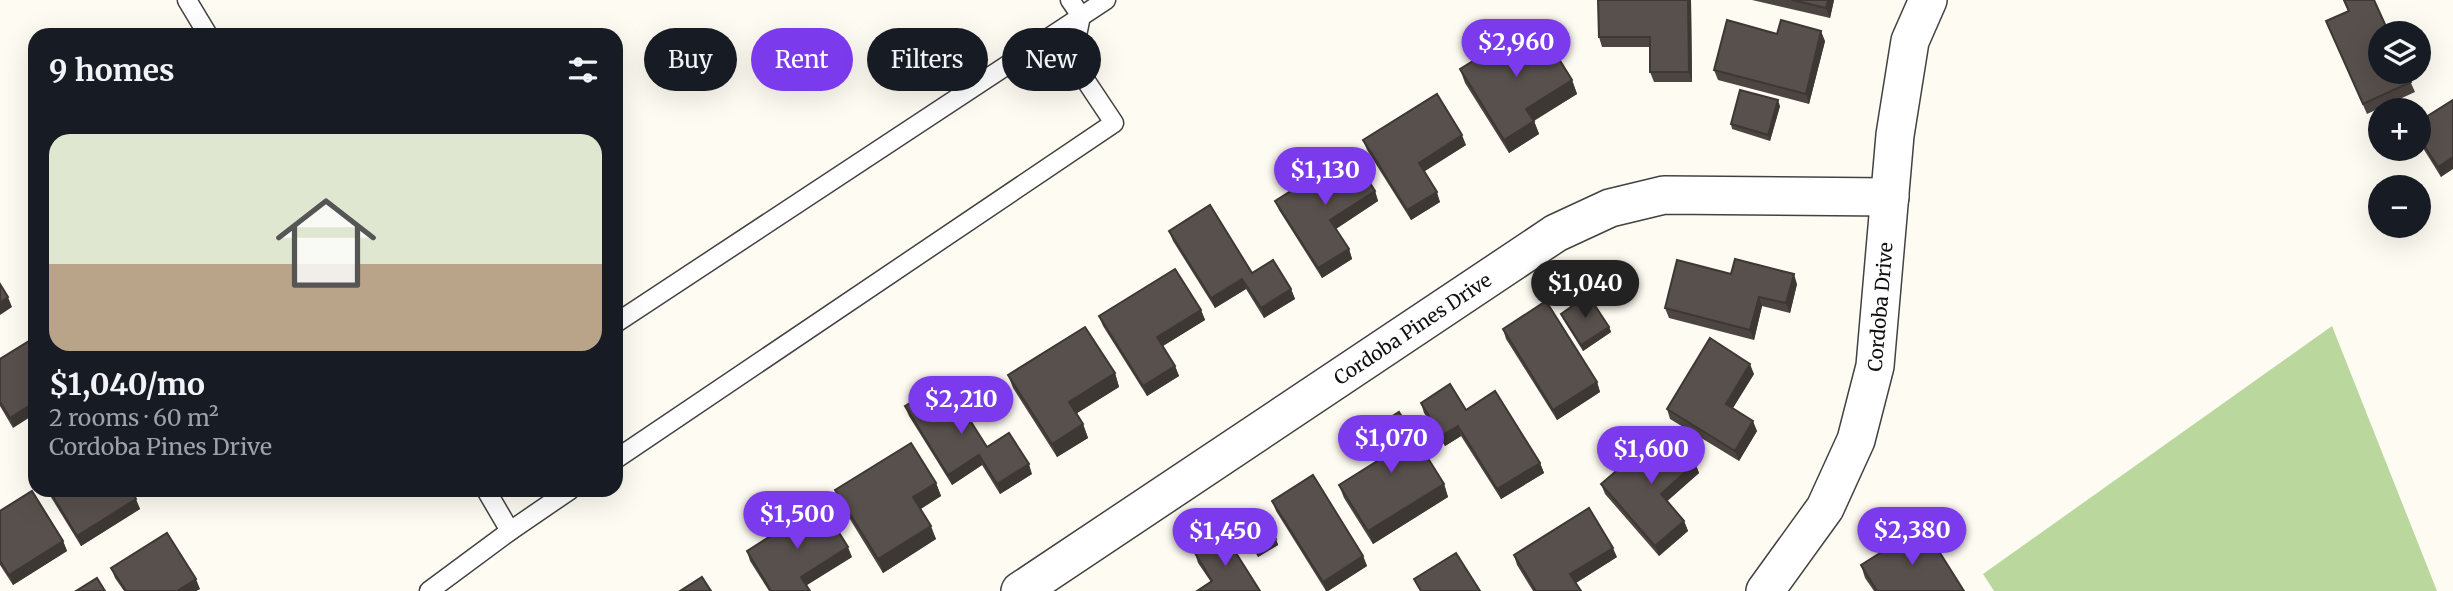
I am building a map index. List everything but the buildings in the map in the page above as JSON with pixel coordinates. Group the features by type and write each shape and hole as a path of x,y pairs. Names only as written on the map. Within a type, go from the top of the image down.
{"street":[{"name":"Cordoba Drive","path":"1765,591 1825,508 1856,440 1875,366 1895,135 1910,41 1928,0"},
{"name":"Cordoba Pines Drive","path":"1020,591 1556,233 1611,208 1664,195 1890,197"}],"lane":[{"path":"187,0 204,28"},
{"path":"623,454 1114,123 1072,60 1081,16 1070,0"},
{"path":"623,318 1106,0"},
{"path":"490,497 510,531"},
{"path":"429,591 560,497"}],"green space":[{"path":"2332,326 2437,591 1994,591 1983,574"}]}
